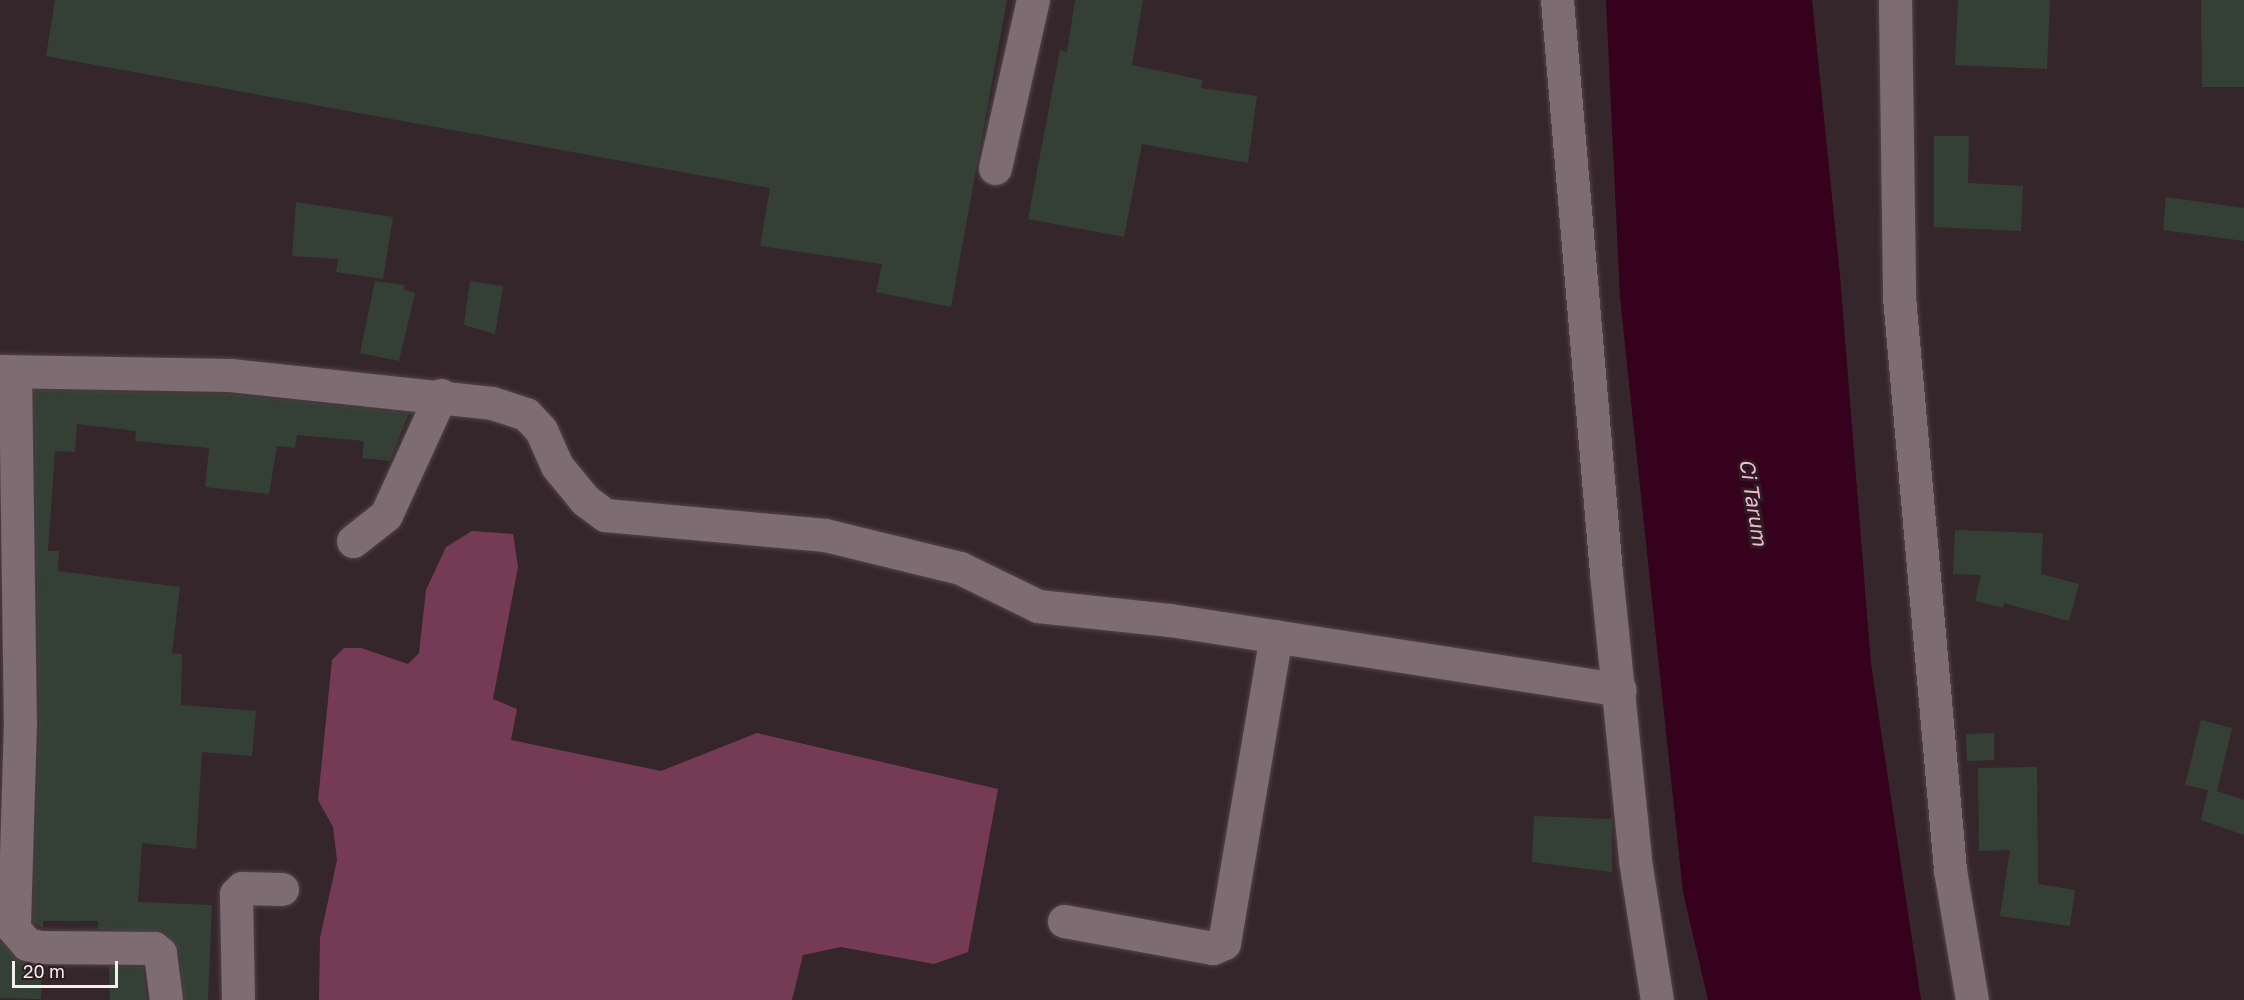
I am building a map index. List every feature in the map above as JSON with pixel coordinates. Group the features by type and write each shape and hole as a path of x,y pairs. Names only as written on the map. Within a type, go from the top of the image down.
{"street":[{"path":"995,168 1033,0"},
{"path":"1557,0 1635,860 1657,1000"},
{"path":"1895,0 1899,297 1950,870 1972,1000"},
{"path":"166,1000 160,953 154,948 40,947 27,944 14,929 7,371 230,375 441,395 526,414 542,430 557,466 585,500 605,515 825,535 960,568 1038,606 1276,636 1620,690"},
{"path":"353,541 386,515 441,395"},
{"path":"1064,921 1213,948 1224,944 1276,636"},
{"path":"238,1000 236,894 242,888 282,889"}],"shaded area":[{"path":"472,531 513,534 518,567 493,699 517,709 511,740 661,771 757,733 998,789 968,952 934,964 841,947 803,955 792,1000 319,1000 320,938 337,860 333,827 318,800 332,660 344,648 361,648 408,664 419,653 426,590 446,547"}],"water":[{"name":"Ci Tarum","path":"1606,0 1812,0 1840,276 1871,664 1921,1000 1708,1000 1683,892 1620,298"}],"building":[{"path":"55,0 1007,0 951,307 876,292 882,264 760,246 770,188 46,56"},
{"path":"1075,0 1143,0 1132,65 1202,80 1201,88 1257,96 1248,163 1142,144 1124,237 1028,219 1060,50 1067,52"},
{"path":"1958,0 2050,0 2047,69 1955,65"},
{"path":"2201,0 2244,0 2244,87 2202,87"},
{"path":"1934,136 1969,136 1968,183 2023,186 2021,231 1934,227"},
{"path":"2166,197 2244,208 2244,241 2163,230"},
{"path":"296,202 393,217 383,279 336,272 338,259 292,256"},
{"path":"375,281 405,285 404,290 415,293 399,361 360,353"},
{"path":"470,281 503,286 495,334 464,325"},
{"path":"34,390 229,394 409,413 390,461 362,458 364,441 297,435 295,448 277,446 269,494 205,487 209,448 135,441 136,431 77,424 75,452 55,451 48,551 59,551 58,571 180,587 172,653 182,654 181,705 256,711 252,756 202,752 196,849 142,843 138,902 212,905 208,1000 184,1000 179,951 165,933 98,929 98,921 43,921 43,928 33,922 39,722"},
{"path":"1955,530 2043,533 2041,574 2079,584 2069,621 2004,603 2003,608 1975,601 1981,575 1953,574"},
{"path":"2201,720 2232,728 2217,791 2244,800 2244,835 2201,820 2208,790 2185,785"},
{"path":"1994,733 1994,760 1967,761 1966,734"},
{"path":"2037,767 2038,884 2075,890 2070,926 2000,916 2010,850 1979,851 1978,768"},
{"path":"1534,816 1612,819 1612,872 1532,862"},
{"path":"0,941 22,962 42,966 41,999 0,998"},
{"path":"109,966 143,967 147,1000 110,1000"}]}
